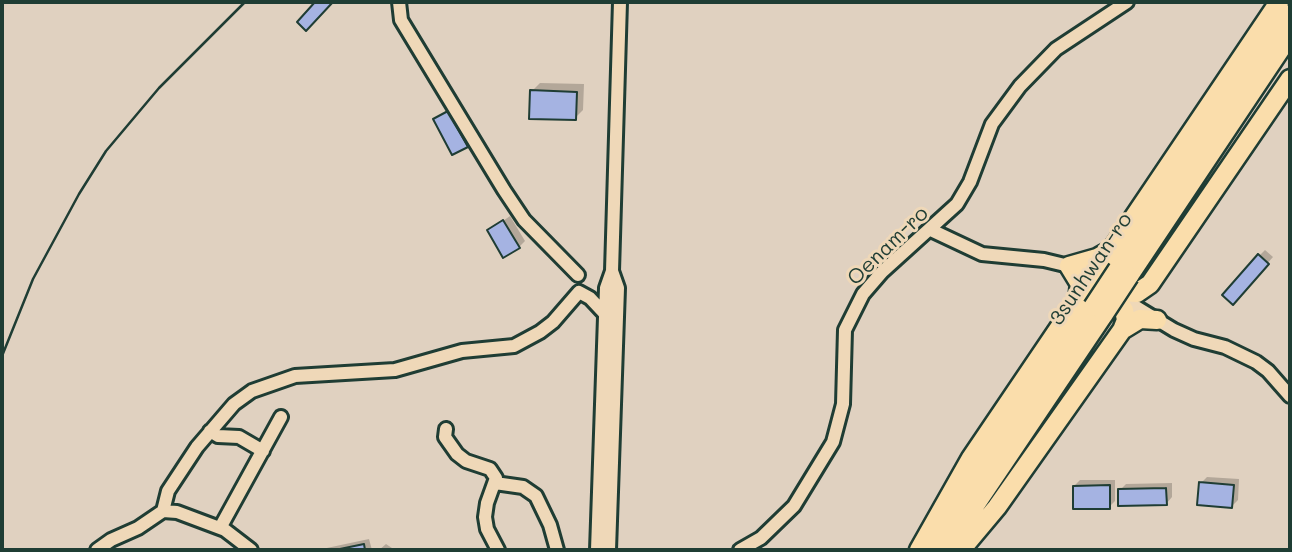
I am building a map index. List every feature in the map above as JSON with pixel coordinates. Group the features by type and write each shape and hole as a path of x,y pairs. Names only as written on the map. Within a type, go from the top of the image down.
{"highway":[{"path":"961,550 997,507 1122,330 1126,320 1124,310 1104,281 1102,273 1111,250 1279,2"},
{"name":"3sunhwan-ro","path":"1124,272 1290,14"},
{"name":"3sunhwan-ro","path":"930,550 1091,307 1124,272 1290,35"},
{"path":"1122,330 1140,319 1157,320 1150,303 1150,290 1154,279 1290,79"},
{"path":"1091,307 1080,295 1080,284 1069,265 1091,260 1111,250"},
{"path":"919,550 971,458 1091,307 1091,292 1137,293 1154,279"},
{"name":"3sunhwan-ro","path":"945,550 1091,307"}],"street":[{"path":"399,2 401,20 504,190 524,220 578,275"},
{"path":"597,550 606,288 612,271 620,2"},
{"name":"Oenam-ro","path":"740,550 761,538 794,506 818,471 833,442 841,418 845,339 850,317 872,283 949,213 964,193 992,124 1020,86 1056,48 1127,2"},
{"path":"931,230 982,254 1069,265 1183,335 1225,347 1249,358 1268,371 1290,396"},
{"path":"609,550 618,288 612,271"},
{"path":"163,511 168,491 197,447 234,404 252,391 295,376 395,370 462,351 514,346 528,341 553,322 579,292 590,298 605,314"},
{"path":"220,528 281,417"},
{"path":"446,429 445,437 457,454 466,461 490,470 496,478 485,517 487,528 498,550"},
{"path":"210,431 218,436 239,437 263,451"},
{"path":"495,483 523,487 536,496 550,525 557,550"},
{"path":"97,550 163,511 177,512 220,528 251,550"}],"building":[{"path":"315,2 333,2 306,31 297,22"},
{"path":"530,90 577,92 576,120 529,119"},
{"path":"448,111 468,147 452,155 433,119"},
{"path":"503,220 520,248 503,258 487,230"},
{"path":"1258,254 1269,264 1233,305 1222,295"},
{"path":"1199,482 1234,485 1232,508 1197,505"},
{"path":"1110,485 1110,509 1073,509 1073,486"},
{"path":"1166,488 1167,505 1118,506 1118,489"},
{"path":"364,544 365,550 335,550"}],"railway":[{"path":"2,356 33,279 79,194 106,151 159,88 245,2"}]}
